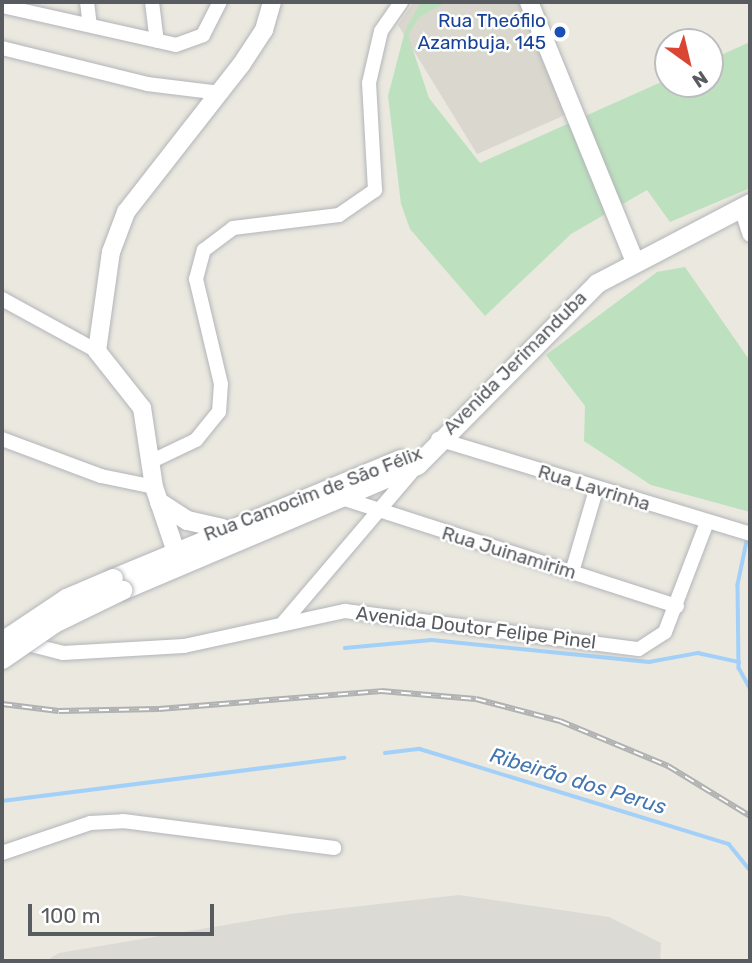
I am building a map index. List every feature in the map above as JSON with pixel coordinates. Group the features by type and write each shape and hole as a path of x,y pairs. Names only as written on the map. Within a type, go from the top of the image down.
{"main road":[{"name":"Avenida Jerimanduba","path":"434,444 571,305 634,259 745,206"},
{"name":"Rua Camocim de São Félix","path":"117,584 342,498 417,465 434,444"},
{"name":"Rua Camocim de São Félix","path":"117,584 175,549 434,444"},
{"path":"157,494 187,520 223,528"},
{"path":"2,638 66,598 117,584"},
{"path":"2,659 117,584"}],"street":[{"path":"87,2 90,24"},
{"path":"152,2 157,41"},
{"path":"2,6 157,41 191,43 211,26 220,2"},
{"path":"97,351 110,252 126,212 220,93 264,30 272,2"},
{"path":"150,462 196,440 219,412 220,384 196,279 204,250 233,229 339,215 375,190 370,72 381,31 401,2"},
{"path":"529,2 634,259"},
{"path":"2,48 134,81 220,93"},
{"path":"745,206 750,235"},
{"path":"2,299 97,351 142,408 157,494 175,549"},
{"path":"2,439 157,494"},
{"name":"Rua Lavrinha","path":"434,444 750,534"},
{"path":"283,623 417,465"},
{"path":"572,572 596,490"},
{"name":"Rua Juinamirim","path":"342,498 677,606"},
{"name":"Avenida Doutor Felipe Pinel","path":"2,638 43,650 88,652 207,644 315,614 387,612 639,649 658,641 677,606 707,522"},
{"path":"2,853 90,823 123,821 334,848"}],"shaded area":[{"path":"414,2 519,2 565,115 477,154 398,25"},
{"path":"459,895 609,917 661,943 660,961 46,961 59,953 290,914"}],"green space":[{"path":"421,2 447,2 419,17 408,35 429,98 480,163 654,85 654,98 724,98 724,54 750,42 750,188 670,222 647,190 571,234 485,316 410,229 401,204 388,96 405,31"},
{"path":"685,267 750,361 750,512 651,485 584,441 585,406 546,355 657,272"}],"waterway":[{"path":"748,537 738,585 739,668 750,688"},
{"path":"345,648 432,640 649,662 698,653 739,662"},
{"name":"Ribeirão dos Perus","path":"385,753 420,749 729,844 750,870"},
{"name":"Ribeirão dos Perus","path":"2,801 344,758"}],"railway":[{"path":"2,704 59,711 159,709 381,691 476,699 560,721 668,766 750,816"}],"place":[{"name":"Rua Theófilo Azambuja, 145","path":"560,32"}]}
